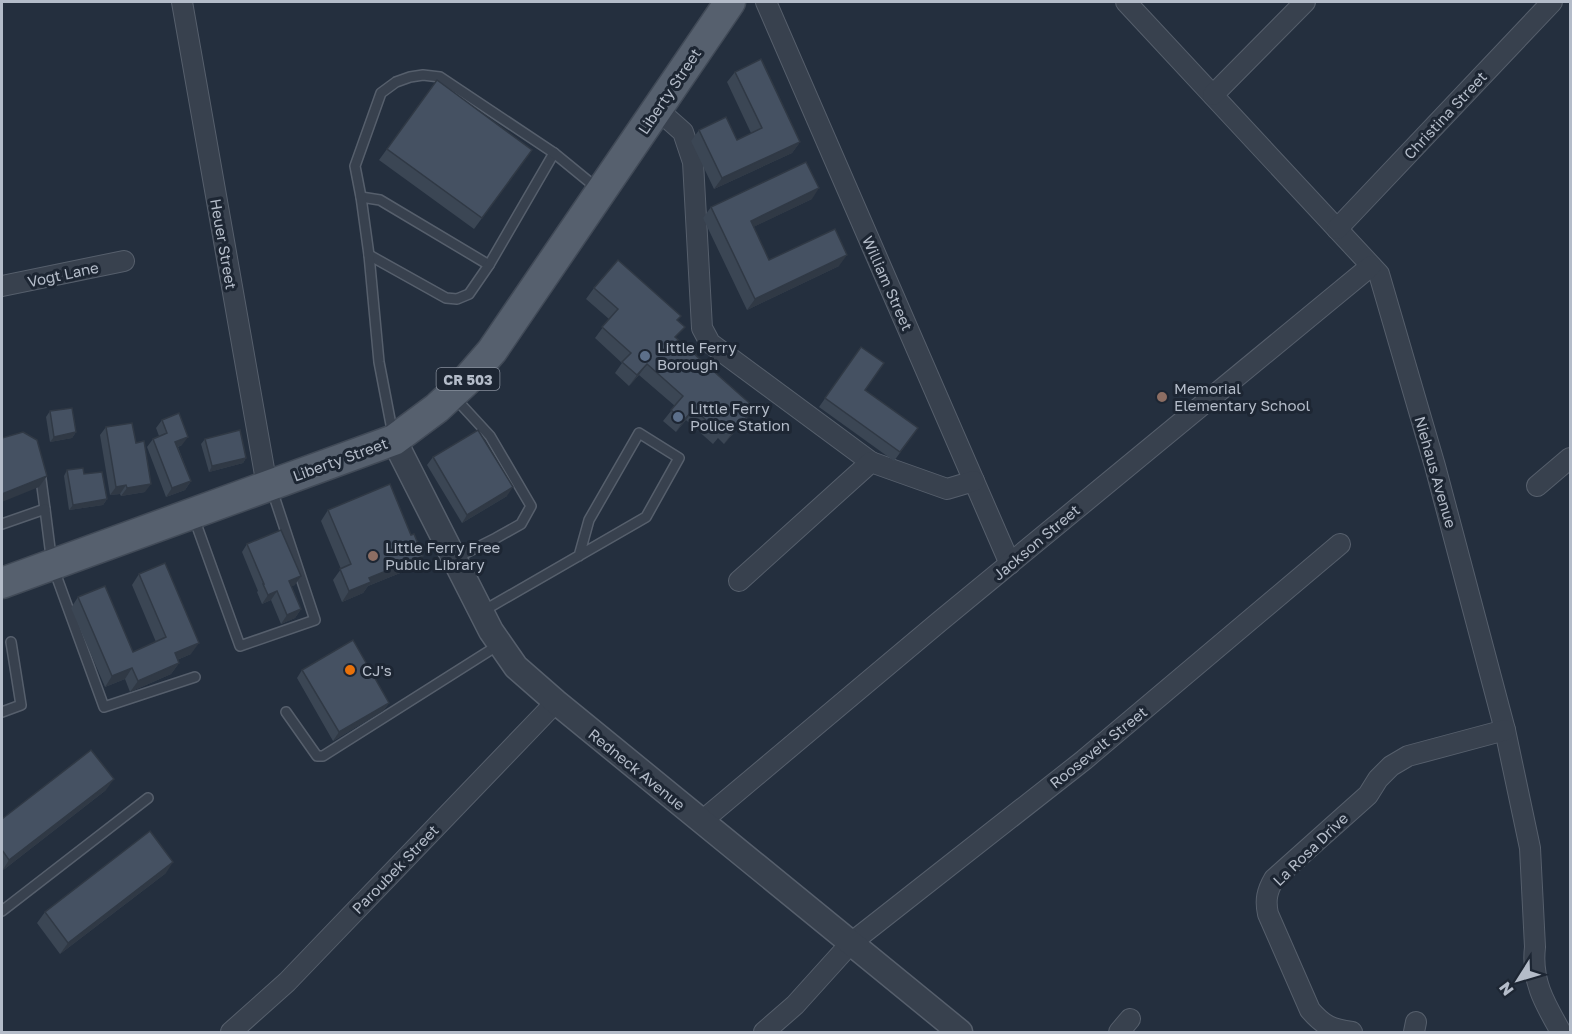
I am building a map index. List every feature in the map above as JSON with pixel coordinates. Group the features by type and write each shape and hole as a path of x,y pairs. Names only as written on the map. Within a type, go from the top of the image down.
{"main road":[{"name":"Liberty Street","path":"2,583 394,440 437,408 466,381 492,351 730,2"}],"street":[{"name":"Heuer Street","path":"182,2 269,486"},
{"name":"William Street","path":"765,2 1010,564"},
{"name":"Niehaus Avenue","path":"1126,2 1379,274 1435,466 1505,730 1530,848 1535,947 1533,962 1536,980 1561,1032"},
{"path":"1213,95 1305,2"},
{"name":"Christina Street","path":"1337,229 1552,2"},
{"path":"657,109 683,132 693,162 702,328 710,343 871,462 947,489 974,481"},
{"name":"Vogt Lane","path":"2,286 124,261"},
{"name":"Jackson Street","path":"702,821 1371,266"},
{"name":"Redneck Avenue","path":"394,440 490,631 516,667 960,1032"},
{"path":"1537,486 1570,458"},
{"path":"739,581 871,462"},
{"name":"Roosevelt Street","path":"764,1032 795,1005 851,943 1084,760 1340,544"},
{"name":"Paroubek Street","path":"231,1032 287,982 556,702"},
{"name":"La Rosa Drive","path":"1352,1032 1333,1030 1320,1022 1310,1010 1268,914 1266,904 1268,891 1274,879 1368,795 1378,779 1391,766 1408,756 1505,730"}],"lane":[{"path":"394,440 379,362 369,255 362,198 355,166 381,93 396,82 410,77 423,75 440,77 554,153 601,191"},
{"path":"369,255 446,298 457,299 469,294 489,265 554,153"},
{"path":"362,198 380,200 489,265"},
{"path":"452,394 490,436 531,506 521,524 454,559"},
{"path":"481,612 579,556 646,517 679,459 639,433 589,520 579,556"},
{"path":"39,464 52,564 104,707 195,677"},
{"path":"192,513 240,646 315,620 269,486"},
{"path":"2,524 45,509"},
{"path":"2,712 21,705 11,642"},
{"path":"286,712 316,756 323,756 500,644"},
{"path":"2,911 148,798"}],"building":[{"path":"761,59 800,142 722,178 699,130 726,117 737,140 762,128 735,72"},
{"path":"437,80 532,150 482,218 387,149"},
{"path":"806,162 819,188 751,221 769,260 835,229 847,255 755,299 711,207"},
{"name":"Little Ferry Borough","path":"618,260 681,316 677,320 685,327 675,337 755,408 732,433 725,428 720,433 694,409 683,421 671,410 683,396 647,364 637,375 622,362 631,353 602,327 618,309 594,288"},
{"path":"861,347 884,363 865,390 918,428 900,452 825,398"},
{"path":"72,408 76,432 54,437 50,411"},
{"path":"179,413 188,437 175,442 191,481 172,488 153,439 167,433 162,420"},
{"path":"132,423 136,443 144,441 151,484 127,488 126,485 116,487 106,427"},
{"path":"240,430 246,458 212,466 205,439"},
{"path":"478,430 513,487 467,515 433,457"},
{"path":"23,432 37,440 47,476 2,494 2,438"},
{"path":"83,468 84,474 102,472 107,499 73,505 67,470"},
{"name":"Little Ferry Free Public Library","path":"390,484 411,535 414,534 423,556 369,578 371,582 349,591 340,569 351,564 328,510"},
{"path":"281,530 301,576 289,581 301,609 287,615 277,591 268,595 247,544"},
{"path":"165,563 199,643 175,653 179,663 138,681 132,668 112,676 78,597 105,586 133,652 166,637 139,574"},
{"path":"353,640 389,703 339,732 302,670"},
{"path":"91,750 114,779 9,860 2,850 2,819"},
{"path":"150,831 173,862 68,943 45,912"}],"place":[{"name":"Little Ferry Borough","path":"645,356"},
{"name":"Memorial Elementary School","path":"1162,397"},
{"name":"Little Ferry Police Station","path":"678,417"},
{"name":"Little Ferry Free Public Library","path":"373,556"},
{"name":"CJ's","path":"350,670"}]}
